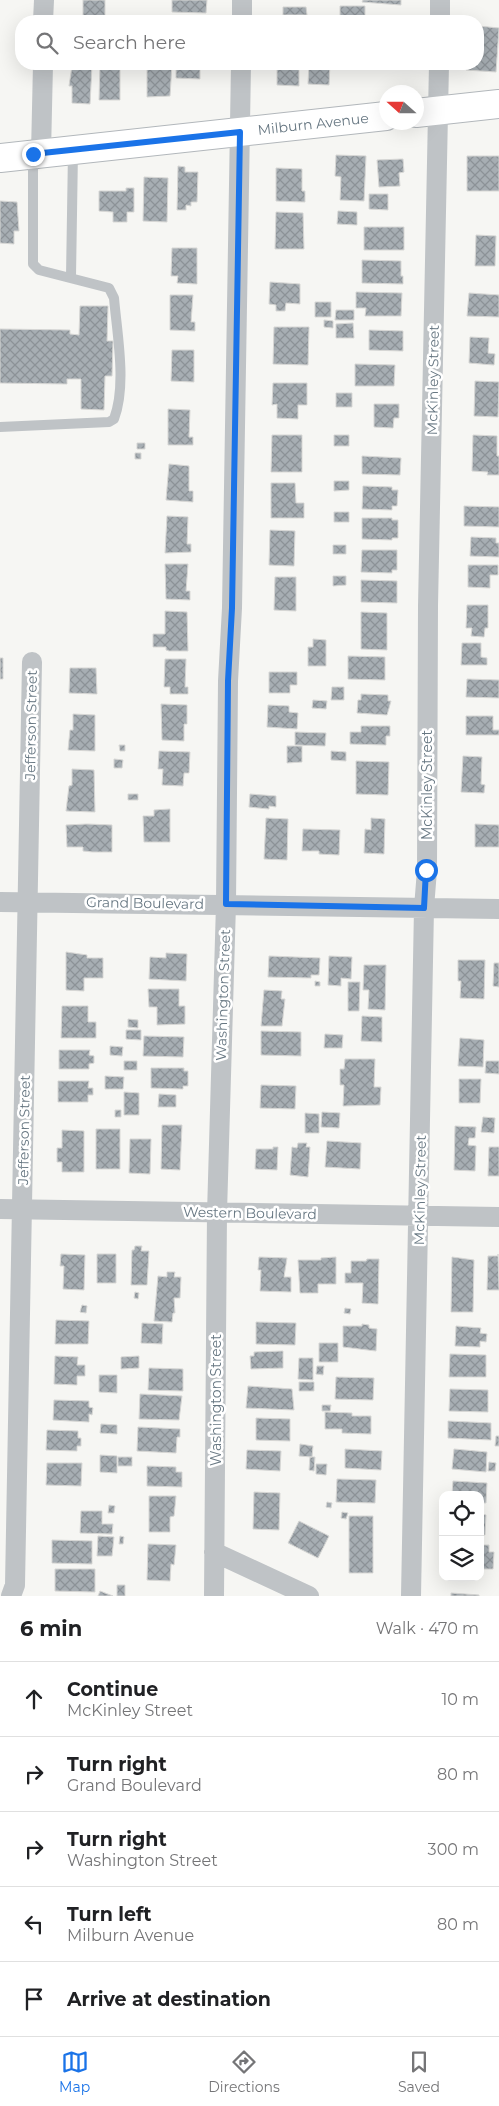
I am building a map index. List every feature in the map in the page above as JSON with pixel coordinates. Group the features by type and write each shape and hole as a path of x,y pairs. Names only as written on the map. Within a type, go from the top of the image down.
{"main road":[{"path":"428,112 499,104"},
{"name":"Milburn Avenue","path":"0,158 379,117"}],"street":[{"path":"43,15 44,0"},
{"path":"242,0 242,15"},
{"path":"440,0 440,15"},
{"path":"37,154 43,70"},
{"name":"Washington Street","path":"214,1596 217,1213 226,904 228,681 232,608 241,70"},
{"name":"McKinley Street","path":"412,1596 426,870 428,112 438,70"},
{"name":"Jefferson Street","path":"11,1596 15,1585 32,662"},
{"name":"Grand Boulevard","path":"0,902 499,909"},
{"name":"Western Boulevard","path":"0,1209 499,1217"},
{"path":"214,1552 309,1596"}],"lane":[{"path":"71,277 73,150"},
{"path":"0,427 101,423 114,419 118,410 120,381 114,298 108,288 40,270 33,264 37,154"}],"building":[{"path":"83,0 105,0 105,15 83,15"},
{"path":"172,0 207,0 206,13 172,12"},
{"path":"363,0 401,0 401,5 362,2"},
{"path":"340,6 365,6 365,15 340,15"},
{"path":"283,7 306,7 307,15 283,15"},
{"path":"484,27 499,28 496,72 466,70 484,70"},
{"path":"71,70 92,70 90,104 72,103 72,86 69,86"},
{"path":"100,70 120,70 120,100 99,100"},
{"path":"147,70 172,70 170,96 147,97"},
{"path":"176,70 200,70 200,79 176,78"},
{"path":"277,70 299,70 299,86 277,85"},
{"path":"309,70 330,70 329,85 308,84"},
{"path":"336,155 366,156 364,201 340,200 341,177 335,176"},
{"path":"467,156 499,156 499,191 467,191"},
{"path":"403,159 404,172 399,173 400,186 379,187 377,160"},
{"path":"178,166 185,167 185,172 198,172 197,202 191,202 191,206 186,205 186,210 177,210"},
{"path":"276,168 302,169 302,191 305,191 305,202 276,201"},
{"path":"144,177 168,178 167,222 143,221"},
{"path":"126,188 134,188 134,212 127,212 127,222 113,222 113,212 99,211 99,191 126,191"},
{"path":"369,194 388,194 388,210 369,209"},
{"path":"0,201 17,202 19,231 14,231 14,244 0,243"},
{"path":"338,211 357,212 357,225 337,224"},
{"path":"276,212 303,213 304,249 275,249"},
{"path":"364,227 404,227 404,250 364,250"},
{"path":"476,235 496,236 495,266 475,266"},
{"path":"172,248 197,248 197,284 177,283 178,276 171,276"},
{"path":"362,260 401,261 403,284 362,283"},
{"path":"270,282 300,284 300,304 286,303 285,311 276,311 276,305 269,304"},
{"path":"356,292 402,293 401,316 365,316 366,308 356,308"},
{"path":"469,293 499,295 499,317 467,316"},
{"path":"170,295 193,295 191,322 195,322 195,331 170,330"},
{"path":"315,302 331,302 331,317 315,317"},
{"path":"80,306 108,306 107,341 113,341 112,376 105,376 104,410 81,409 81,379 67,379 67,384 0,383 0,329 70,330 70,334 79,335"},
{"path":"336,310 354,310 354,320 335,320"},
{"path":"324,320 333,321 333,328 324,327"},
{"path":"353,323 354,338 336,338 336,324"},
{"path":"274,327 309,327 308,365 273,364"},
{"path":"369,330 403,331 403,351 369,350"},
{"path":"470,337 489,338 488,353 495,354 494,365 469,363"},
{"path":"172,350 194,350 194,382 171,381"},
{"path":"355,364 395,365 394,386 355,386"},
{"path":"475,381 499,382 498,417 474,416"},
{"path":"273,383 307,383 307,405 298,405 298,419 277,418 277,404 272,405"},
{"path":"336,393 352,393 352,407 336,407"},
{"path":"374,404 399,404 399,418 394,418 393,428 374,427"},
{"path":"168,409 190,410 189,437 193,437 193,445 168,445"},
{"path":"272,435 302,435 302,472 271,472"},
{"path":"334,435 349,435 349,446 334,446"},
{"path":"473,435 497,436 499,475 487,475 488,472 472,471"},
{"path":"137,443 145,443 145,449 137,449"},
{"path":"135,453 141,453 141,459 135,459"},
{"path":"362,456 401,458 400,475 362,474"},
{"path":"169,464 189,466 189,491 193,491 193,502 166,500"},
{"path":"334,481 349,481 349,490 334,491"},
{"path":"271,483 295,483 296,503 304,503 304,518 271,518"},
{"path":"363,486 392,487 392,490 398,490 397,506 392,506 392,510 362,509"},
{"path":"464,506 499,507 499,527 464,526"},
{"path":"334,512 349,512 349,522 334,522"},
{"path":"167,516 188,517 187,544 191,544 191,552 165,553"},
{"path":"362,518 392,518 392,520 398,520 398,538 392,538 392,540 362,539"},
{"path":"270,530 295,531 294,566 269,565"},
{"path":"471,537 496,538 496,543 499,543 499,557 470,556"},
{"path":"333,545 346,545 346,554 333,554"},
{"path":"362,550 397,550 397,570 392,570 392,573 361,572"},
{"path":"165,564 188,564 186,591 190,591 190,600 166,599"},
{"path":"468,565 498,565 498,575 490,575 490,588 468,587"},
{"path":"333,576 346,576 346,585 333,586"},
{"path":"275,577 296,577 296,611 274,610"},
{"path":"361,580 397,581 397,603 361,602"},
{"path":"467,605 488,605 488,628 485,628 484,637 471,636 472,628 466,628"},
{"path":"165,611 187,612 188,651 169,651 166,650 166,647 153,647 153,634 165,634"},
{"path":"361,612 387,613 387,650 361,649"},
{"path":"313,639 326,640 326,666 308,666 308,647 313,647"},
{"path":"462,643 481,643 481,657 487,658 487,665 461,665"},
{"path":"348,656 385,657 385,680 348,679"},
{"path":"0,658 3,658 3,679 0,679"},
{"path":"165,659 186,659 185,687 188,687 188,694 170,694 170,687 164,687"},
{"path":"70,668 96,668 97,694 69,693"},
{"path":"269,672 297,672 297,685 290,685 290,693 269,693"},
{"path":"467,679 499,680 499,698 466,697"},
{"path":"332,687 344,687 344,700 331,700"},
{"path":"361,694 388,695 388,701 391,701 387,715 357,713 358,700 361,700"},
{"path":"313,700 327,701 326,709 312,708"},
{"path":"161,704 187,705 187,724 184,724 184,741 162,740"},
{"path":"268,705 289,706 289,712 298,713 297,729 267,727"},
{"path":"73,714 95,715 95,751 68,750 70,730 73,730"},
{"path":"466,716 493,716 493,730 499,730 499,735 466,735"},
{"path":"361,726 390,726 390,736 386,736 386,745 350,744 350,732 361,732"},
{"path":"295,732 326,733 325,746 295,745"},
{"path":"119,745 125,745 125,751 120,751"},
{"path":"287,746 302,746 302,762 287,763"},
{"path":"159,751 190,752 189,773 184,773 183,786 162,785 163,769 158,769"},
{"path":"331,751 346,752 346,761 331,760"},
{"path":"463,756 482,757 481,784 485,785 484,793 461,792"},
{"path":"114,759 123,760 122,768 114,768"},
{"path":"356,761 389,762 388,795 356,794"},
{"path":"72,769 94,770 95,812 66,811 69,786 72,785"},
{"path":"128,794 138,794 138,800 128,800"},
{"path":"250,794 276,796 276,807 269,806 269,809 249,807"},
{"path":"170,809 170,842 144,842 143,816 154,816 154,810"},
{"path":"266,818 288,819 287,860 264,859"},
{"path":"371,818 385,819 384,854 364,853 365,829 371,830"},
{"path":"475,824 499,825 499,847 475,847"},
{"path":"66,825 112,825 112,852 83,851 83,847 67,847"},
{"path":"303,829 340,830 339,855 319,854 319,851 302,851"},
{"path":"66,952 87,955 87,958 103,958 103,978 84,978 84,991 66,990"},
{"path":"166,953 187,954 186,981 149,979 150,957 166,958"},
{"path":"269,956 320,958 319,975 311,975 311,978 268,977"},
{"path":"329,956 352,957 351,979 341,978 341,986 328,985"},
{"path":"458,960 485,960 484,999 460,998 461,981 458,981"},
{"path":"494,963 499,963 499,987 493,986"},
{"path":"364,965 386,965 385,1010 368,1009 369,990 363,990"},
{"path":"315,981 320,982 320,986 315,986"},
{"path":"348,982 360,982 359,1011 348,1011"},
{"path":"148,989 179,989 179,1006 185,1006 185,1024 157,1025 157,1007 149,1007"},
{"path":"264,990 282,991 281,999 285,999 282,1026 261,1026"},
{"path":"62,1006 88,1006 88,1022 96,1022 96,1038 61,1038"},
{"path":"362,1016 382,1017 382,1042 361,1041"},
{"path":"128,1019 138,1020 138,1028 128,1027"},
{"path":"126,1030 141,1030 141,1040 126,1039"},
{"path":"261,1031 301,1032 301,1056 261,1055"},
{"path":"325,1034 343,1035 342,1048 324,1048"},
{"path":"144,1036 184,1037 183,1057 143,1056"},
{"path":"460,1038 484,1040 483,1067 458,1066"},
{"path":"110,1046 123,1047 122,1056 110,1055"},
{"path":"59,1050 90,1050 89,1055 94,1056 94,1063 89,1064 89,1069 59,1069"},
{"path":"345,1059 375,1059 374,1087 381,1087 380,1105 343,1106 344,1085 340,1085 340,1069 344,1069"},
{"path":"124,1061 137,1061 137,1070 124,1070"},
{"path":"486,1061 499,1061 499,1074 485,1073"},
{"path":"151,1068 184,1068 184,1071 188,1071 188,1086 183,1086 183,1089 151,1088"},
{"path":"105,1076 124,1077 123,1089 105,1089"},
{"path":"459,1079 481,1079 480,1103 459,1103"},
{"path":"58,1081 89,1081 88,1088 93,1088 93,1095 88,1095 88,1102 58,1102"},
{"path":"261,1085 296,1086 295,1109 260,1108"},
{"path":"124,1092 139,1093 139,1115 124,1115"},
{"path":"159,1094 176,1095 176,1107 158,1107"},
{"path":"115,1110 121,1110 121,1117 115,1117"},
{"path":"322,1112 340,1113 339,1128 321,1127"},
{"path":"305,1113 319,1114 319,1133 305,1133"},
{"path":"483,1117 495,1118 494,1133 481,1132"},
{"path":"162,1125 182,1125 180,1170 161,1169"},
{"path":"455,1126 476,1127 475,1138 469,1138 468,1145 476,1146 475,1171 454,1170"},
{"path":"96,1129 120,1129 120,1169 96,1169"},
{"path":"62,1130 84,1131 84,1172 62,1172 62,1162 57,1162 57,1148 62,1148"},
{"path":"130,1139 151,1139 150,1174 129,1173"},
{"path":"327,1141 361,1143 360,1169 325,1167"},
{"path":"298,1143 307,1143 306,1147 310,1147 308,1177 290,1175 292,1147 297,1148"},
{"path":"273,1147 278,1147 277,1170 255,1169 256,1149 273,1149"},
{"path":"489,1147 499,1147 499,1176 488,1176"},
{"path":"135,1246 142,1246 141,1251 149,1251 147,1285 131,1285 132,1250 134,1250"},
{"path":"61,1254 85,1255 84,1290 63,1289 64,1266 60,1266"},
{"path":"97,1254 116,1254 116,1283 97,1283"},
{"path":"498,1254 499,1290 487,1290 488,1256 498,1256"},
{"path":"259,1257 287,1258 284,1277 291,1277 291,1292 260,1291 261,1270 258,1270"},
{"path":"336,1257 336,1284 318,1284 318,1293 300,1293 298,1260 321,1260 321,1258"},
{"path":"452,1257 474,1260 473,1312 451,1312"},
{"path":"367,1259 379,1259 378,1304 362,1303 363,1283 345,1283 345,1273 351,1273 351,1261 366,1261"},
{"path":"167,1272 175,1272 174,1277 181,1277 180,1298 174,1298 175,1313 173,1313 172,1322 154,1321 158,1276 167,1277"},
{"path":"135,1292 139,1293 138,1299 134,1298"},
{"path":"82,1305 87,1306 86,1313 80,1312"},
{"path":"345,1308 351,1309 350,1314 344,1313"},
{"path":"56,1320 89,1321 88,1344 55,1344"},
{"path":"256,1322 296,1323 295,1345 256,1344"},
{"path":"142,1323 163,1324 162,1344 141,1343"},
{"path":"362,1324 369,1325 369,1328 377,1329 376,1351 343,1347 343,1326 362,1326"},
{"path":"456,1326 481,1328 480,1333 487,1334 486,1342 480,1341 480,1347 455,1346"},
{"path":"319,1343 338,1343 338,1362 319,1362"},
{"path":"283,1351 283,1368 251,1369 250,1356 254,1356 254,1352"},
{"path":"450,1354 486,1355 486,1377 449,1377"},
{"path":"55,1356 78,1357 77,1365 85,1365 85,1376 77,1376 77,1385 54,1384"},
{"path":"139,1356 139,1368 121,1369 121,1357"},
{"path":"299,1358 313,1358 313,1380 298,1379"},
{"path":"317,1366 324,1366 323,1375 316,1374"},
{"path":"149,1368 183,1369 183,1391 148,1390"},
{"path":"99,1375 117,1375 117,1393 99,1392"},
{"path":"336,1377 374,1378 373,1400 335,1399"},
{"path":"299,1382 314,1382 314,1391 299,1391"},
{"path":"248,1386 292,1389 294,1410 246,1408"},
{"path":"450,1389 488,1390 488,1412 449,1411"},
{"path":"140,1394 182,1396 179,1420 139,1419"},
{"path":"54,1400 89,1401 89,1407 93,1408 92,1415 89,1414 89,1422 53,1420"},
{"path":"322,1405 331,1405 330,1411 322,1411"},
{"path":"325,1412 352,1413 352,1416 371,1416 371,1434 342,1433 342,1429 325,1429"},
{"path":"256,1418 290,1419 290,1441 256,1440"},
{"path":"448,1421 491,1423 491,1440 448,1438"},
{"path":"101,1424 117,1425 117,1434 100,1433"},
{"path":"138,1427 180,1429 180,1437 177,1437 176,1453 137,1451"},
{"path":"47,1430 78,1431 78,1438 81,1438 81,1446 77,1446 77,1451 46,1450"},
{"path":"496,1436 499,1436 499,1446 495,1446"},
{"path":"300,1444 313,1446 312,1457 299,1456"},
{"path":"345,1449 382,1451 381,1470 345,1468"},
{"path":"454,1449 487,1452 486,1472 452,1469"},
{"path":"247,1450 281,1451 280,1471 246,1469"},
{"path":"100,1455 117,1456 117,1473 100,1472"},
{"path":"118,1457 132,1457 132,1466 118,1466"},
{"path":"310,1457 315,1457 314,1471 309,1470"},
{"path":"489,1462 496,1463 495,1471 488,1471"},
{"path":"47,1463 82,1463 81,1486 46,1485"},
{"path":"316,1464 327,1464 326,1475 316,1474"},
{"path":"147,1466 176,1467 176,1472 182,1472 182,1487 147,1486"},
{"path":"337,1479 376,1480 375,1503 336,1502"},
{"path":"453,1481 487,1483 486,1503 484,1503 484,1491 452,1491"},
{"path":"254,1492 280,1493 279,1530 253,1529"},
{"path":"149,1496 176,1496 174,1516 170,1517 170,1532 149,1532"},
{"path":"327,1502 332,1503 331,1508 326,1507"},
{"path":"109,1505 115,1506 114,1513 108,1513"},
{"path":"81,1511 102,1511 102,1524 113,1524 112,1534 80,1533"},
{"path":"342,1512 348,1513 346,1519 341,1518"},
{"path":"484,1515 486,1515 484,1535"},
{"path":"349,1516 373,1516 373,1573 349,1573"},
{"path":"299,1521 329,1536 318,1558 288,1543"},
{"path":"98,1536 114,1537 112,1556 97,1556"},
{"path":"120,1536 124,1537 123,1544 119,1544"},
{"path":"52,1540 92,1541 92,1564 52,1563"},
{"path":"148,1544 176,1545 174,1565 171,1564 170,1581 147,1580"},
{"path":"484,1545 489,1545 489,1552 494,1552 493,1569 484,1569"},
{"path":"55,1569 95,1569 95,1592 55,1591"},
{"path":"117,1585 125,1585 125,1596 117,1596"},
{"path":"100,1591 113,1596 98,1596"},
{"path":"451,1593 479,1595 479,1596 451,1596"}],"route":[{"path":"33,154 240,132 232,608 228,681 226,904 424,908 426,870"}]}
